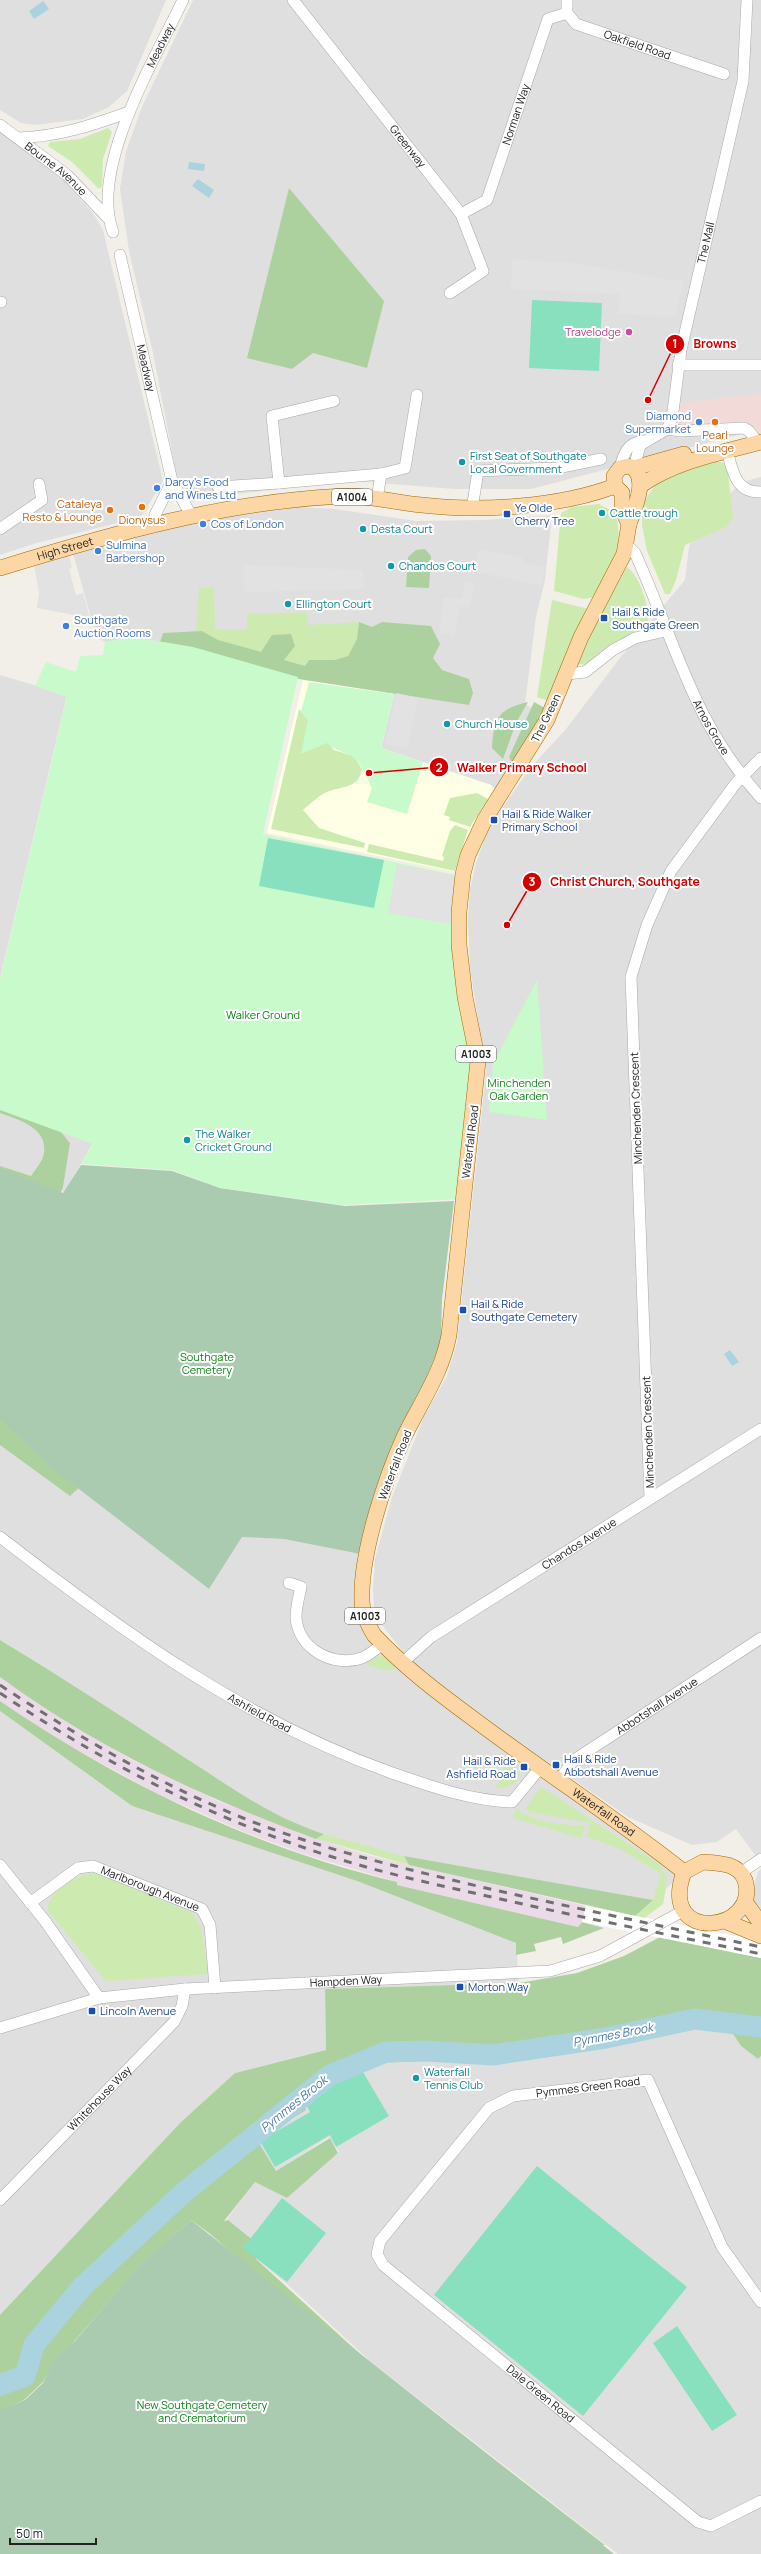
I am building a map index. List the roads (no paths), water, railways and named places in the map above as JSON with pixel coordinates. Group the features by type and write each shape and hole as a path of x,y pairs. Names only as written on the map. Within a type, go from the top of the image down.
{"main road":[{"name":"A1004","path":"154,525 256,506 346,496 472,509 511,506 619,490 629,494 656,474 678,465 759,442"},
{"path":"619,490 614,476 627,468 712,446 727,451"},
{"path":"627,468 641,477 636,506 629,524"},
{"name":"The Green","path":"459,912 463,874 476,836 542,730 567,674 581,637 615,573 626,544 629,524 622,509 619,490"},
{"name":"High Street","path":"0,568 71,546 154,525"},
{"name":"Waterfall Road","path":"459,912 459,945 464,990 478,1061 476,1095 446,1350 437,1376 401,1445 383,1496 369,1547 362,1601 369,1627 402,1663 432,1689 684,1872"},
{"path":"703,1862 724,1863 742,1872 747,1885 746,1904 738,1916 727,1922 719,1924 694,1920 683,1911 679,1888 684,1872 703,1862"},
{"path":"746,1904 761,1924"},
{"path":"727,1922 761,1936"}],"street":[{"name":"Meadway","path":"113,232 107,217 117,143 129,112 183,0"},
{"name":"Greenway","path":"293,0 461,214 483,271 450,293"},
{"path":"567,0 567,13"},
{"name":"The Mall","path":"667,429 672,419 678,365 743,81 747,0"},
{"name":"Norman Way","path":"461,214 487,200 548,19 567,13"},
{"name":"Oakfield Road","path":"567,13 576,24 724,74"},
{"path":"18,138 51,136 85,128 129,112"},
{"name":"Bourne Avenue","path":"0,125 67,175 107,217"},
{"name":"Meadway","path":"120,255 172,482 192,518"},
{"path":"678,365 761,365"},
{"path":"218,487 381,474 405,468 416,394"},
{"path":"279,483 272,416 334,401"},
{"path":"627,468 638,447 667,429 681,431 744,428 749,431 759,442"},
{"path":"727,451 736,481 740,487 747,491 761,492"},
{"path":"472,509 478,471 550,469 601,459"},
{"path":"377,499 381,474"},
{"path":"154,525 155,515 172,482"},
{"path":"0,529 42,500 39,484"},
{"path":"255,485 256,506"},
{"path":"567,674 585,672 613,650 635,638 665,631 638,558 633,550 626,544"},
{"name":"Arnos Grove","path":"665,631 703,716 720,747 761,798"},
{"name":"Minchenden Crescent","path":"650,1498 631,977 647,925 671,871 742,776 761,758"},
{"name":"Chandos Avenue","path":"402,1663 431,1637 761,1429"},
{"name":"Ashfield Road","path":"0,1537 101,1614 184,1670 277,1724 341,1755 430,1786 493,1801 512,1802 540,1768"},
{"path":"289,1584 301,1587 296,1618 306,1644 316,1653 344,1660 362,1658 383,1644"},
{"name":"Abbotshall Avenue","path":"559,1780 574,1760 761,1638"},
{"path":"742,1872 761,1859"},
{"path":"0,1865 30,1903 98,1998"},
{"name":"Marlborough Avenue","path":"30,1903 78,1868 92,1866 202,1909 210,1926 215,1988"},
{"name":"Hampden Way","path":"0,2028 98,1998 185,1989 550,1972 600,1956 683,1911"},
{"name":"Whitehouse Way","path":"0,2200 174,2022 182,2006 185,1989"},
{"name":"Pymmes Green Road","path":"377,2254 380,2241 489,2108 513,2096 648,2080 722,2247 761,2302"},
{"name":"Dale Green Road","path":"377,2254 383,2265 698,2522 711,2526 761,2501"}],"water":[{"path":"43,1 49,9 34,19 29,11"},
{"path":"189,162 205,164 204,171 188,169"},
{"path":"198,179 214,190 209,198 192,186"},
{"path":"730,1350 739,1362 732,1366 724,1354"}],"waterway":[{"name":"Pymmes Brook","path":"0,2385 25,2376 34,2345 82,2287 183,2193 330,2075 386,2052 426,2051 493,2055 606,2038 695,2019 761,2027"}],"railway":[{"path":"0,1685 118,1758 180,1790 243,1818 304,1840 365,1858 490,1889 761,1947"},
{"path":"0,1693 80,1744 164,1789 206,1809 294,1844 339,1859 423,1882 581,1917 761,1954"}],"place":[{"name":"Travelodge","path":"629,332"},
{"name":"Browns","path":"648,400"},
{"name":"Diamond Supermarket","path":"699,422"},
{"name":"Pearl Lounge","path":"715,422"},
{"name":"First Seat of Southgate Local Government","path":"462,462"},
{"name":"Darcy's Food and Wines Ltd","path":"157,488"},
{"name":"Dionysus","path":"142,507"},
{"name":"Cataleya Resto & Lounge","path":"110,510"},
{"name":"Cattle trough","path":"602,513"},
{"name":"Ye Olde Cherry Tree","path":"507,514"},
{"name":"Cos of London","path":"203,524"},
{"name":"Desta Court","path":"363,529"},
{"name":"Sulmina Barbershop","path":"98,551"},
{"name":"Chandos Court","path":"391,566"},
{"name":"Ellington Court","path":"288,604"},
{"name":"Hail & Ride Southgate Green","path":"604,618"},
{"name":"Southgate Auction Rooms","path":"66,626"},
{"name":"Church House","path":"447,724"},
{"name":"Walker Primary School","path":"369,773"},
{"name":"Hail & Ride Walker Primary School","path":"494,820"},
{"name":"Christ Church, Southgate","path":"507,925"},
{"name":"The Walker Cricket Ground","path":"187,1140"},
{"name":"Hail & Ride Southgate Cemetery","path":"463,1310"},
{"name":"Hail & Ride Abbotshall Avenue","path":"556,1765"},
{"name":"Hail & Ride Ashfield Road","path":"524,1767"},
{"name":"Morton Way","path":"460,1987"},
{"name":"Lincoln Avenue","path":"92,2011"},
{"name":"Waterfall Tennis Club","path":"416,2078"}],"park label":[{"name":"Walker Ground","path":"263,1015"},
{"name":"Minchenden Oak Garden","path":"519,1089"},
{"name":"Southgate Cemetery","path":"207,1363"},
{"name":"New Southgate Cemetery and Crematorium","path":"202,2411"}]}
